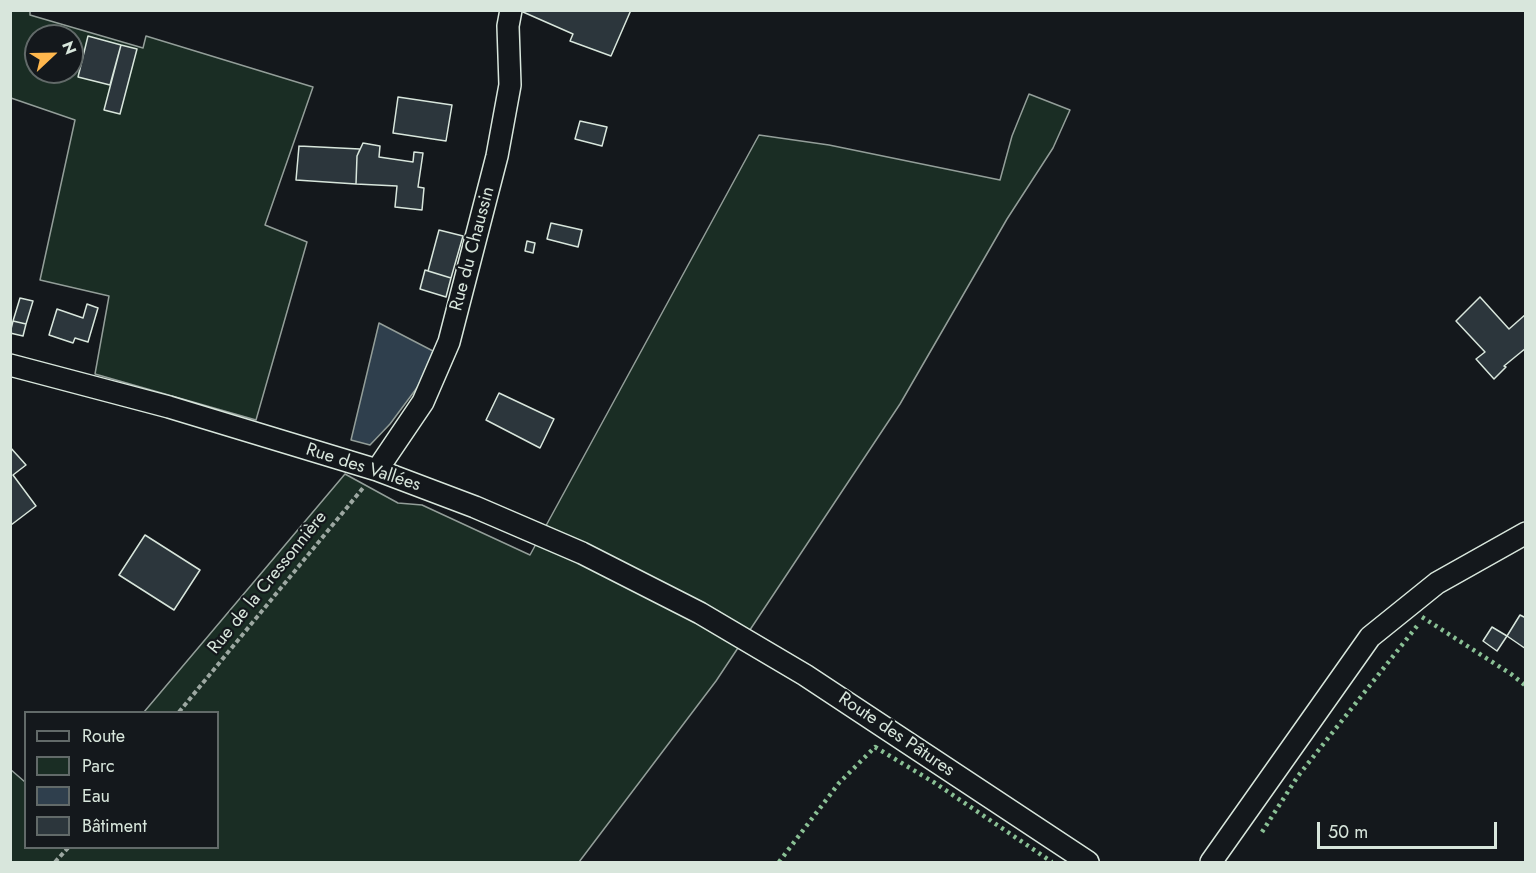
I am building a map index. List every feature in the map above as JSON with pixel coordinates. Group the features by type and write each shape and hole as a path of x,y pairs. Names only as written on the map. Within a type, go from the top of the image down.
{"street":[{"name":"Rue du Chaussin","path":"377,470 423,402 449,342 503,125 510,85 508,27 510,10"},
{"name":"Rue des Vallées","path":"10,365 169,407 377,470 476,507 582,553 700,614"},
{"path":"1211,862 1370,637 1437,583 1526,533"},
{"name":"Route des Pâtures","path":"700,614 805,675 1088,862"}],"path":[{"name":"Rue de la Cressonnière","path":"179,711 377,470"},
{"path":"55,862 67,849"}],"green space":[{"path":"11,10 30,11 30,15 61,24 24,24 24,84 84,84 84,31 143,48 146,36 313,87 265,225 307,242 256,420 95,374 109,296 40,280 75,120 11,98"},
{"path":"1029,94 1070,110 1053,148 1007,219 900,404 716,681 579,862 11,862 10,769 24,781 24,849 219,849 219,711 145,711 345,474 398,503 422,505 530,555 759,135 829,145 1000,180 1012,136"}],"water":[{"path":"379,323 433,351 425,377 390,424 370,445 351,440"}],"building":[{"path":"524,10 631,10 611,56 570,41 573,34 523,12"},
{"path":"88,36 121,45 110,85 84,78 84,52"},
{"path":"121,45 137,49 120,114 104,110"},
{"path":"398,97 452,105 446,141 393,133"},
{"path":"580,121 607,127 602,146 575,139"},
{"path":"363,143 380,146 379,157 413,162 414,152 423,153 418,187 424,188 422,210 395,207 397,186 356,184 357,156"},
{"path":"299,146 360,149 357,156 356,184 296,180"},
{"path":"551,223 582,230 578,247 547,239"},
{"path":"439,230 463,236 451,278 428,271"},
{"path":"527,241 535,243 533,253 525,251"},
{"path":"425,270 451,278 446,297 420,289"},
{"path":"1480,297 1509,329 1526,314 1526,348 1504,366 1506,367 1494,379 1476,359 1485,352 1456,321"},
{"path":"20,298 33,301 26,324 13,321"},
{"path":"87,304 98,308 88,342 75,338 73,343 49,335 57,309 83,318"},
{"path":"13,321 26,324 23,336 10,333"},
{"path":"499,393 554,419 540,448 486,420"},
{"path":"10,447 26,465 13,475 36,506 11,525"},
{"path":"145,535 200,570 174,610 119,575"},
{"path":"1520,615 1526,618 1526,649 1507,636"},
{"path":"1492,627 1507,636 1497,651 1483,641"}],"hedge":[{"path":"1422,617 1526,686"},
{"path":"1262,832 1298,776 1417,626"},
{"path":"779,862 839,783 875,747 935,783 1052,862"}]}
